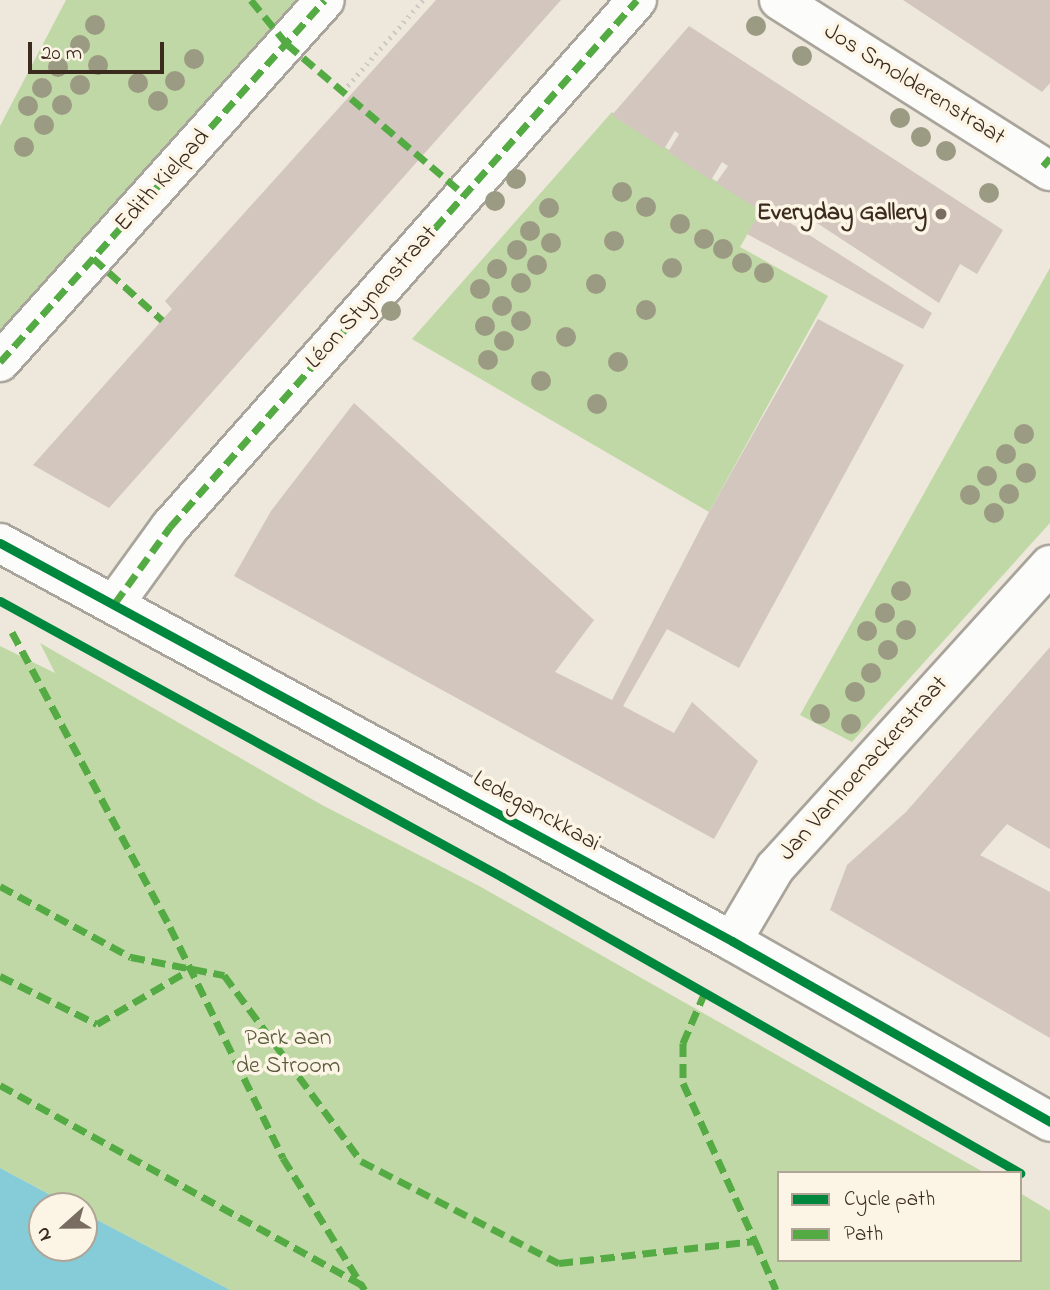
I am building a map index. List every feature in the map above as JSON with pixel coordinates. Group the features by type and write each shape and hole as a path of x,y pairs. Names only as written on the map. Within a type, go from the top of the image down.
{"street":[{"name":"Edith Kielpad","path":"0,362 326,0"},
{"name":"Léon Stynenstraat","path":"115,603 170,527 637,0"},
{"name":"Jos Smolderenstraat","path":"779,0 1048,165"},
{"name":"Ledeganckkaai","path":"0,543 115,603 732,941 1050,1122"},
{"name":"Jan Vanhoenackerstraat","path":"732,941 775,868 1050,565"}],"path":[{"path":"343,91 423,0"}],"green space":[{"path":"66,0 300,0 0,337 0,126"},
{"path":"612,112 761,211 740,247 828,296 709,512 412,339"},
{"path":"1050,268 1050,523 852,742 800,715"},
{"name":"Park aan de Stroom","path":"40,643 322,805 481,887 981,1171 777,1171 777,1262 1022,1262 1022,1194 1050,1211 1050,1290 230,1290 98,1220 98,1192 45,1192 0,1168 0,646 55,673"}],"water":[{"path":"0,1168 45,1192 28,1192 28,1262 98,1262 98,1220 230,1290 0,1290"}],"building":[{"path":"436,0 561,0 109,508 33,465 172,309 165,301"},
{"path":"903,0 1050,0 1050,83 1042,92"},
{"path":"689,26 1003,230 977,274 960,264 939,303 794,208 787,221 932,313 923,329 747,234 761,211 716,183 728,166 722,162 711,180 668,152 679,134 675,131 664,149 612,115"},
{"path":"818,319 904,365 739,668 667,629 623,706 674,733 692,702 758,761 714,839 234,576 271,511 354,403 594,620 555,672 612,700 709,512"},
{"path":"1050,647 1050,849 1007,824 980,855 1050,892 1050,1038 830,910 847,865 906,812"}],"marked path":[{"path":"251,0 287,44 464,194"},
{"path":"0,362 325,0"},
{"path":"115,603 170,527 637,0"},
{"path":"1043,166 1050,158"},
{"path":"93,258 162,320"},
{"path":"12,632 170,927 283,1158 365,1290"},
{"path":"0,886 131,957 224,975 361,1161 559,1263 755,1241 776,1290"},
{"path":"0,976 97,1024 191,969"},
{"path":"705,992 683,1043 683,1083 755,1241"},
{"path":"0,1085 362,1285"}],"cycle path":[{"path":"0,543 732,941 1050,1122"},
{"path":"0,601 502,877 1016,1171"}],"place":[{"name":"Everyday Gallery","path":"941,214"}]}
